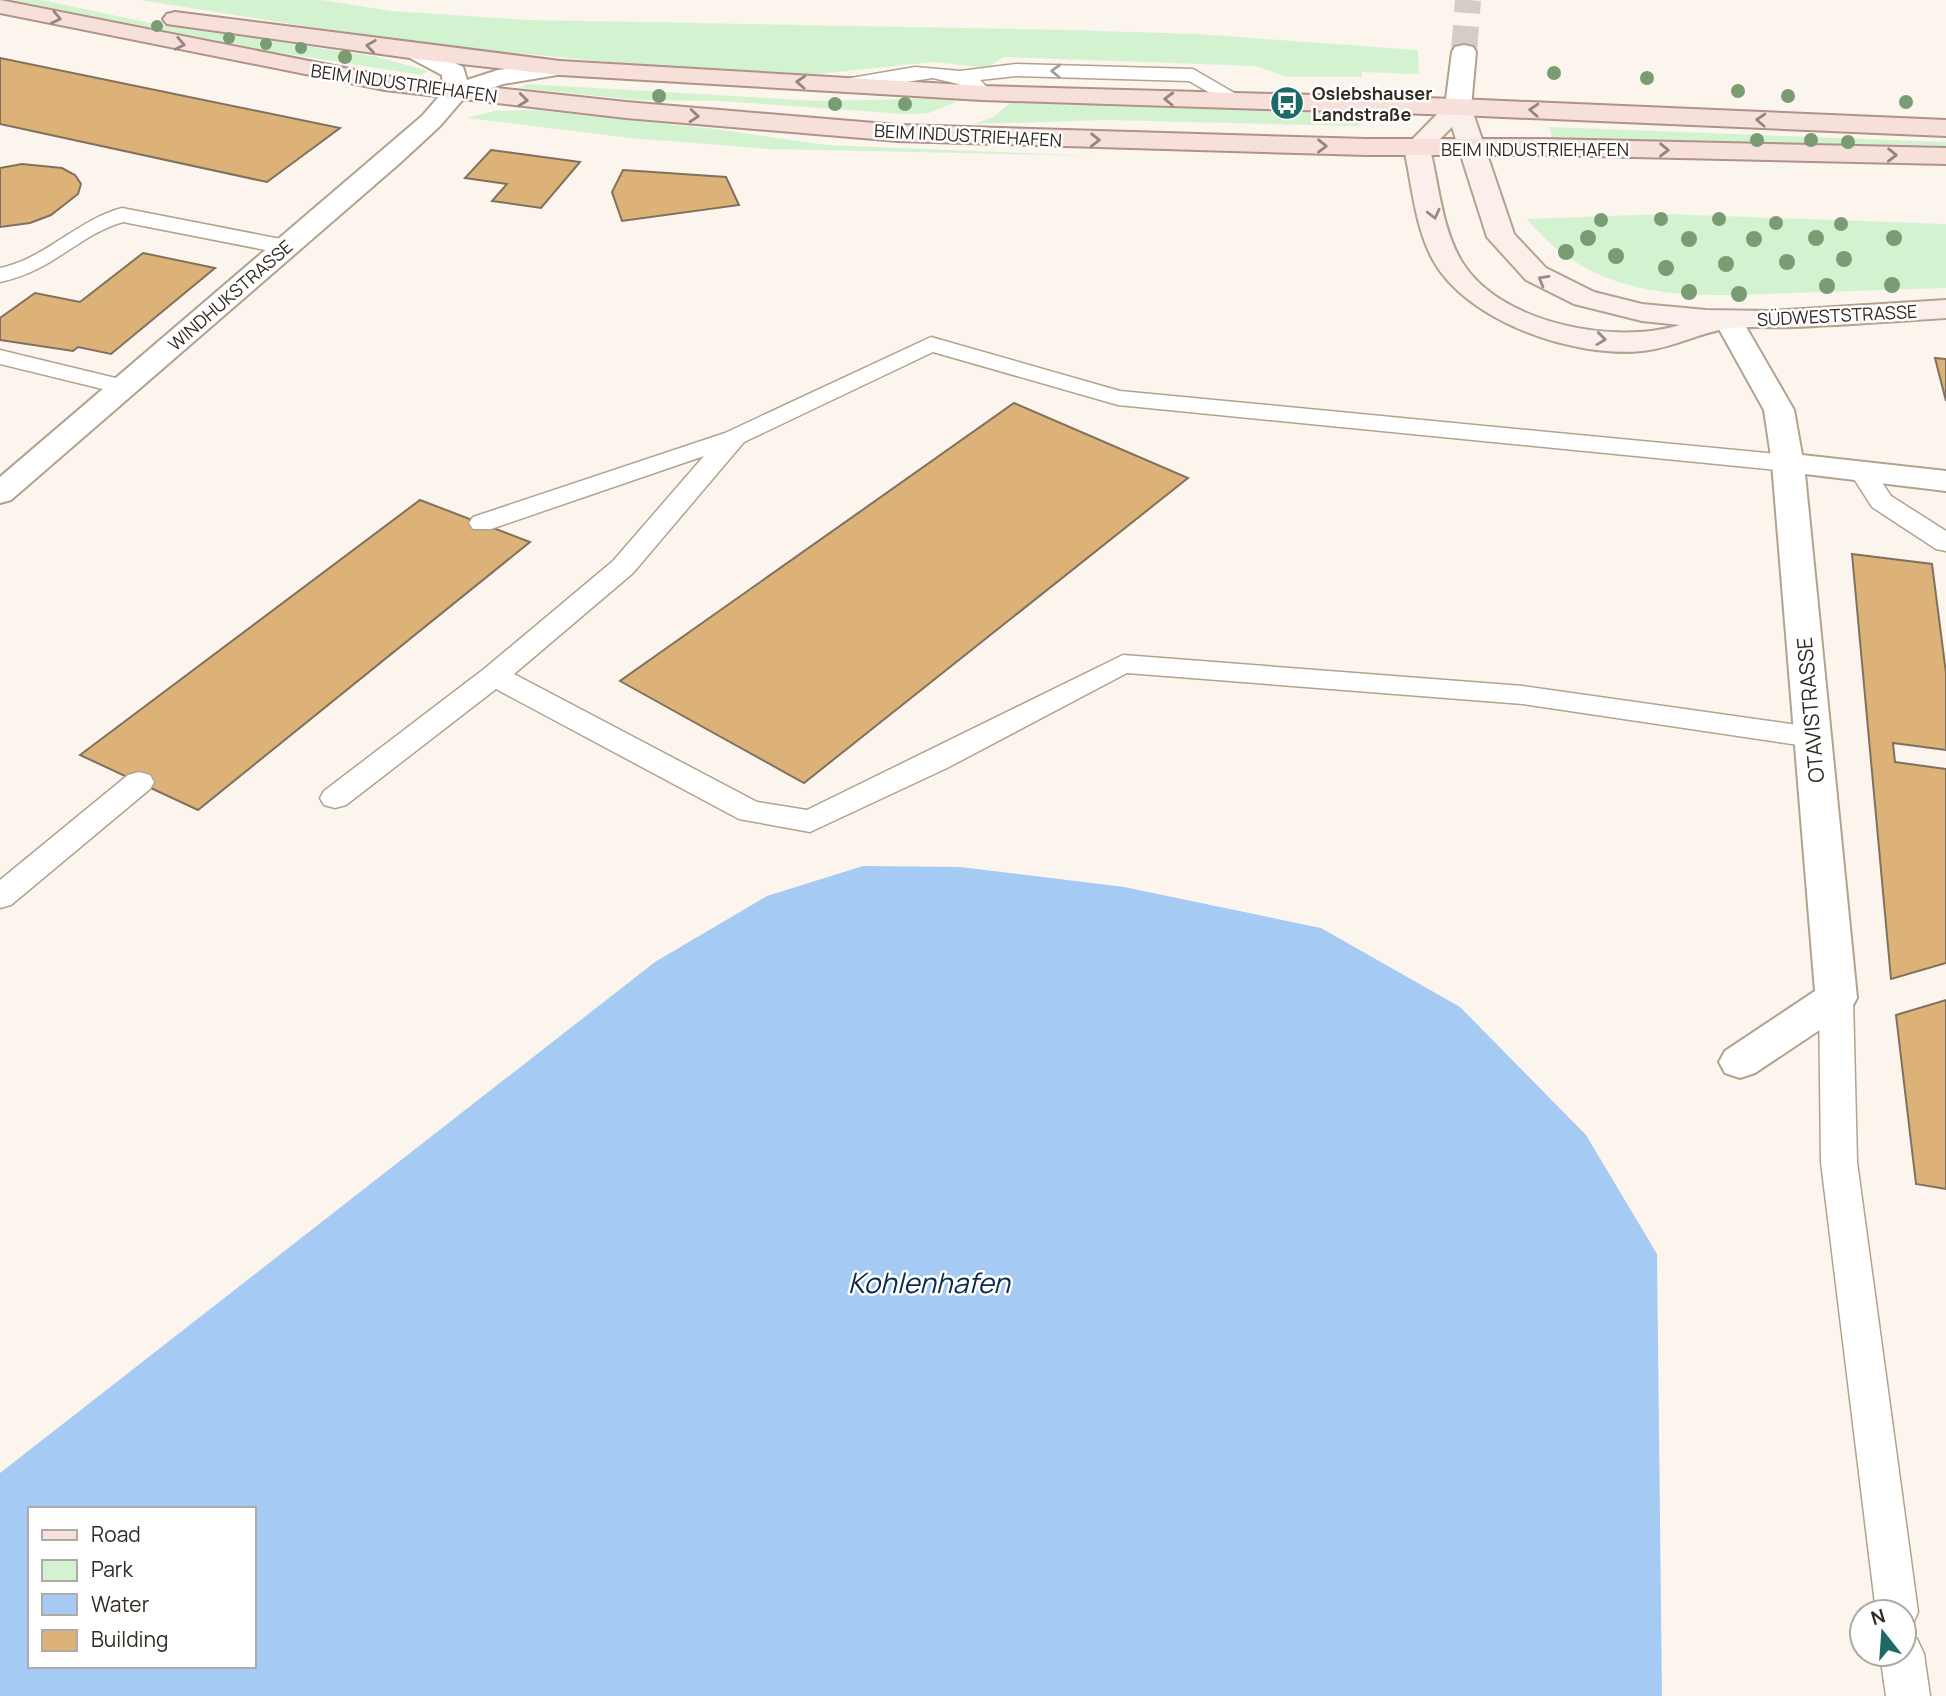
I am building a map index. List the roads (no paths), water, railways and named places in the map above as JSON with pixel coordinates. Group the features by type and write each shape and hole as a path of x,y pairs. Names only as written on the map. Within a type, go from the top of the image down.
{"main road":[{"name":"BEIM INDUSTRIEHAFEN","path":"78,0 159,17 417,52 560,68 845,85 973,84 1240,102 1458,107 1946,128"},
{"name":"BEIM INDUSTRIEHAFEN","path":"0,6 250,58 455,93 898,133 1417,148 1543,147 1946,156"},
{"path":"898,133 965,112 984,99 973,84"}],"street":[{"path":"417,52 454,72 455,93"},
{"path":"1417,148 1458,107 1464,52"},
{"name":"WINDHUKSTRASSE","path":"0,493 431,121 455,93 498,77 560,68"},
{"name":"SÜDWESTSTRASSE","path":"1458,107 1501,237 1512,255 1532,273 1563,291 1594,302 1653,314 1728,320 1946,309"},
{"name":"SÜDWESTSTRASSE","path":"1417,148 1442,248 1453,271 1478,297 1506,314 1553,331 1640,343 1728,320"},
{"name":"OTAVISTRASSE","path":"1728,320 1779,410 1788,463 1836,998"},
{"path":"1788,463 1946,481"},
{"path":"1740,1062 1836,998"}],"lane":[{"path":"0,275 30,268 102,220 122,215 286,247"},
{"path":"482,523 735,437 931,344 1118,398 1788,463"},
{"path":"0,358 123,387"},
{"path":"335,798 494,676 623,567 735,437"},
{"path":"1862,471 1881,501 1946,543"},
{"path":"494,676 750,812 810,821 936,761 1124,663 1523,695 1812,737"},
{"path":"0,897 139,782"},
{"path":"1836,998 1839,1162 1895,1598"},
{"path":"1904,1668 1908,1696"}],"water":[{"name":"Kohlenhafen","path":"863,866 960,867 1124,887 1321,928 1460,1007 1586,1135 1657,1254 1662,1696 0,1696 0,1473 655,962 767,896"}],"tunnel":[{"path":"1464,52 1468,0"}],"place":[{"name":"Oslebshauser Landstraße","path":"1287,103"}]}
